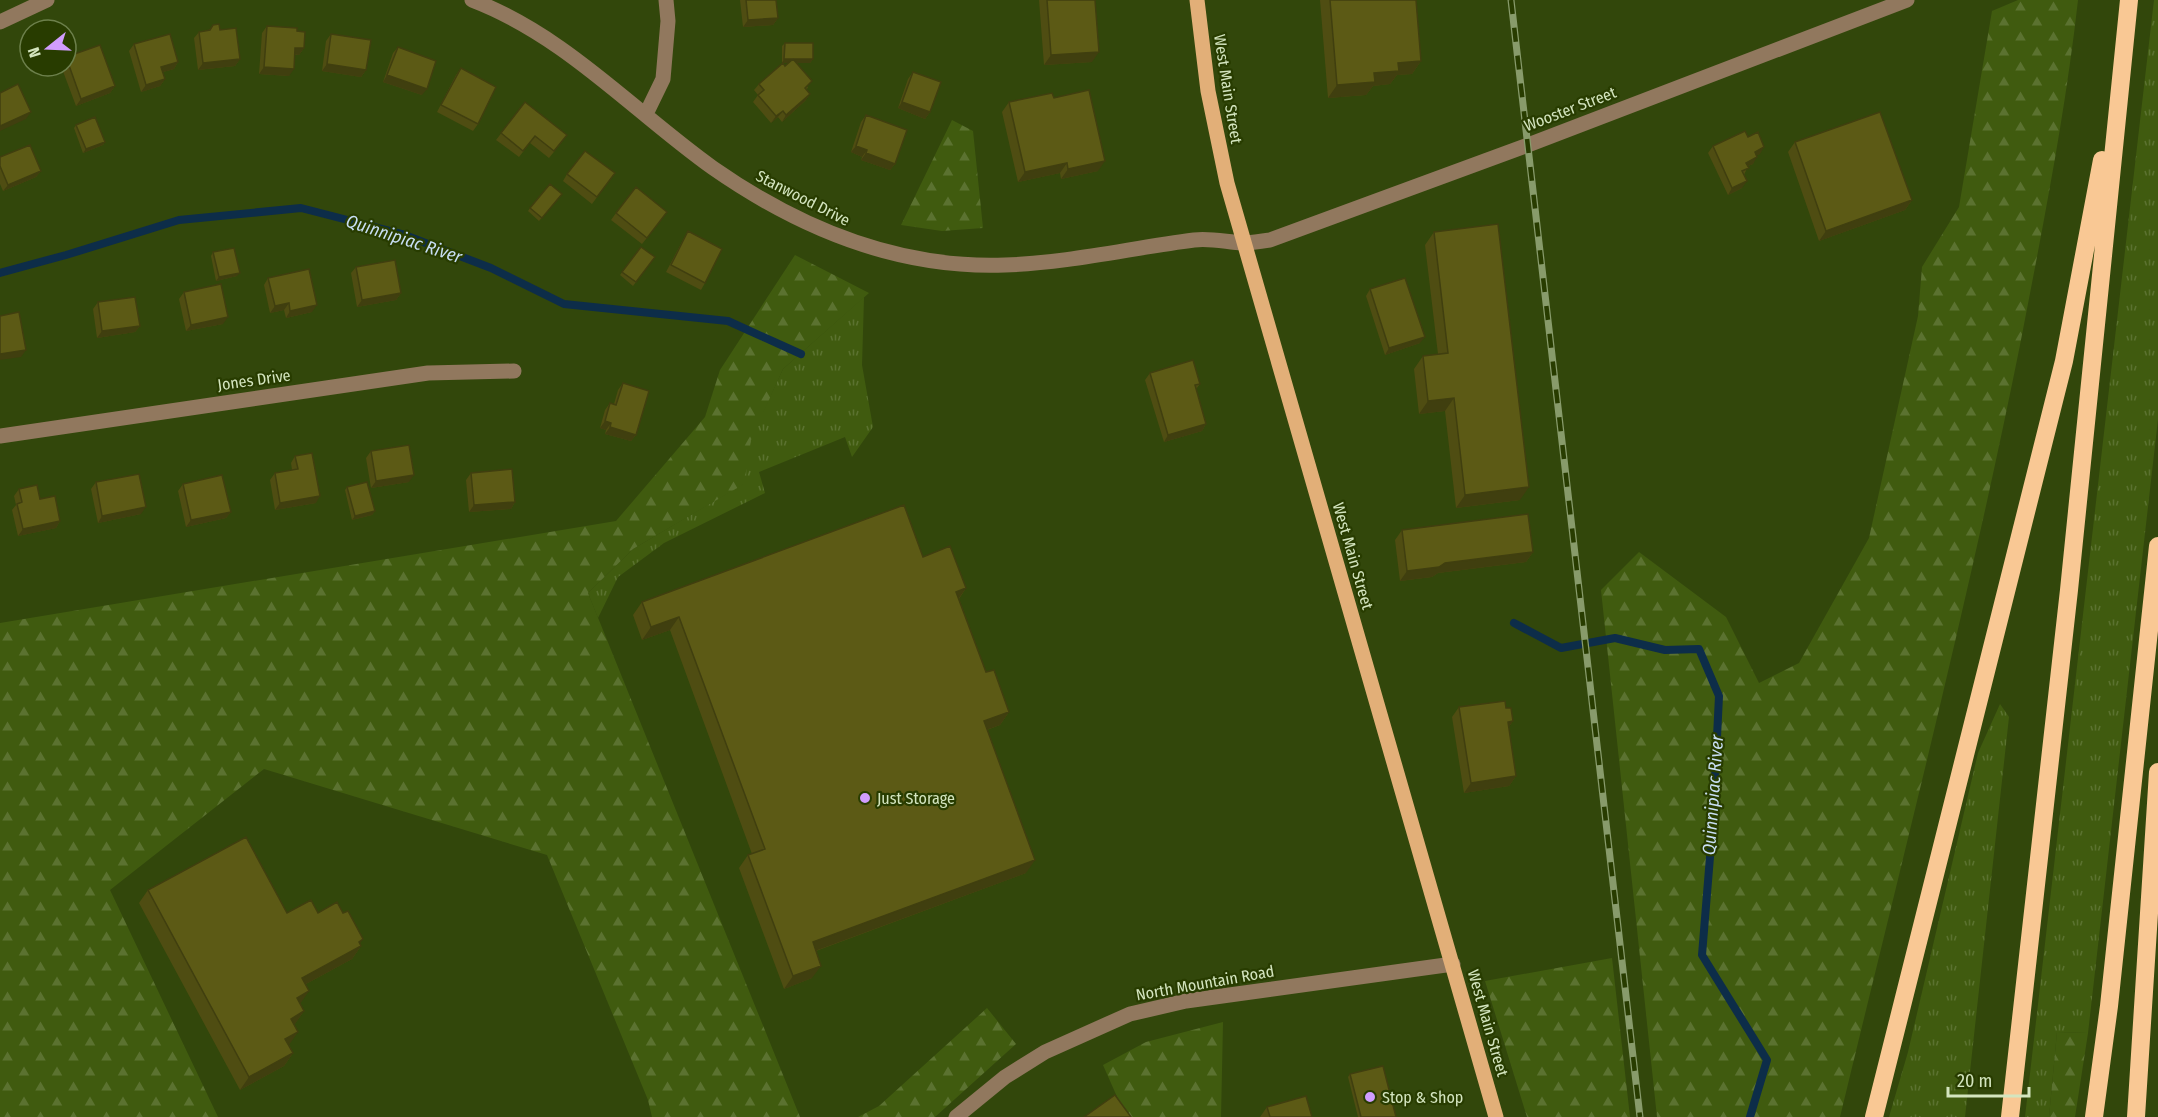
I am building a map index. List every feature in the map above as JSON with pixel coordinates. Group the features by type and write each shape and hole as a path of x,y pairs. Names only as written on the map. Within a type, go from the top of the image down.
{"highway":[{"path":"2010,1117 2069,590 2129,0"},
{"path":"1874,1117 2064,361 2102,155 2119,94"},
{"path":"2094,1117 2109,1006 2158,546"},
{"path":"2136,1117 2158,772"}],"main road":[{"name":"West Main Street","path":"1197,0 1218,145 1244,243 1496,1117"}],"street":[{"path":"0,22 47,0"},
{"name":"Stanwood Drive","path":"472,0 518,22 567,52 712,167 785,212 822,231 898,255 932,262 1002,266 1197,240 1244,243"},
{"path":"646,114 663,79 668,21 666,0"},
{"name":"Wooster Street","path":"1244,243 1294,233 1907,0"},
{"name":"Jones Drive","path":"0,436 428,373 514,371"},
{"name":"North Mountain Road","path":"956,1117 1005,1077 1045,1052 1130,1014 1186,1001 1453,964"}],"green space":[{"path":"2018,0 2078,0 2060,130 2020,345 1979,539 1840,1117 1657,1117 1601,590 1639,552 1726,617 1759,683 1799,663 1869,538 1918,316 1922,267 1959,207 1992,11"},
{"path":"2154,0 2158,0 2158,419 2088,1033 2057,1032 2049,1117 2025,1117"},
{"path":"952,120 973,131 983,228 942,231 901,225"},
{"path":"795,255 869,293 783,369 751,440 744,484 633,549 588,593 800,1117 652,1117 648,1100 547,855 264,769 110,890 218,1117 0,1117 0,623 616,521 705,417 720,370"},
{"path":"864,297 862,365 873,427 852,457 845,437 759,472 765,493 664,543 618,577 598,618 588,593 633,549 743,484 750,440 783,369"},
{"path":"2000,704 2009,717 1965,1117 1889,1117 1908,1052 1978,753"},
{"path":"1612,958 1630,1117 1527,1117 1485,981"},
{"path":"987,1008 1016,1044 935,1117 858,1117 879,1106"},
{"path":"1223,1022 1221,1117 1126,1117 1103,1065 1146,1042"},
{"path":"2057,1032 2088,1033 2075,1117 2049,1117"}],"building":[{"path":"746,0 776,0 778,18 748,20"},
{"path":"1047,0 1095,0 1099,52 1051,55"},
{"path":"1330,0 1416,0 1421,61 1398,63 1399,71 1374,73 1375,82 1337,85"},
{"path":"219,24 220,30 236,28 240,59 203,63 199,32 210,30 213,25"},
{"path":"267,26 297,28 297,31 305,32 304,48 295,48 294,69 264,67"},
{"path":"170,34 178,62 161,67 165,79 146,85 134,44"},
{"path":"331,34 371,40 366,70 327,64"},
{"path":"785,43 813,43 813,59 784,59"},
{"path":"100,45 115,86 81,99 74,78 78,78 78,53"},
{"path":"398,47 436,61 427,89 387,75"},
{"path":"793,59 812,81 805,88 810,94 786,115 783,111 776,116 758,95 764,90 759,84 783,63 785,66"},
{"path":"461,68 496,87 478,124 441,105"},
{"path":"913,72 941,82 930,112 902,102"},
{"path":"18,84 31,112 0,126 0,93"},
{"path":"1089,90 1105,161 1068,169 1067,163 1025,172 1009,102 1052,93 1054,98"},
{"path":"525,102 567,135 554,151 535,136 523,151 501,133"},
{"path":"1880,112 1912,200 1826,231 1795,142"},
{"path":"866,115 907,130 895,164 866,153 867,150 856,146"},
{"path":"95,117 105,142 86,149 76,125"},
{"path":"1745,131 1748,137 1758,132 1764,147 1755,152 1757,157 1746,163 1749,168 1742,171 1747,181 1732,188 1713,146"},
{"path":"30,145 41,171 8,185 0,166 0,157"},
{"path":"585,151 615,173 597,197 567,174"},
{"path":"550,184 562,194 542,218 530,208"},
{"path":"636,187 667,212 647,238 616,213"},
{"path":"1498,224 1529,487 1465,495 1454,398 1428,401 1423,356 1448,353 1434,232"},
{"path":"688,231 722,249 705,283 671,265"},
{"path":"641,247 655,257 636,282 622,272"},
{"path":"234,248 240,273 219,277 213,252"},
{"path":"395,260 401,293 362,300 356,267"},
{"path":"309,269 317,305 290,311 289,303 275,306 268,278"},
{"path":"1405,278 1425,337 1389,348 1370,289"},
{"path":"221,284 228,317 191,325 184,292"},
{"path":"135,297 140,326 102,331 98,302"},
{"path":"19,312 26,350 0,354 0,316"},
{"path":"1193,360 1200,384 1195,385 1206,424 1168,435 1150,373"},
{"path":"623,383 649,391 636,435 610,427 611,423 605,421 610,403 616,405"},
{"path":"409,445 414,475 376,481 371,451"},
{"path":"312,453 320,496 280,503 275,473 298,469 295,456"},
{"path":"512,469 515,502 474,505 471,473"},
{"path":"139,474 146,507 102,516 96,482"},
{"path":"222,475 231,512 191,520 183,484"},
{"path":"367,482 375,511 355,516 347,487"},
{"path":"37,485 40,499 55,496 60,521 23,529 17,504 22,502 19,489"},
{"name":"Just Storage","path":"904,505 923,557 950,546 966,588 956,592 986,672 994,670 1009,712 984,721 1035,860 813,942 821,966 793,976 748,855 765,849 679,617 651,627 642,602"},
{"path":"1528,514 1533,552 1445,563 1439,567 1407,571 1402,530"},
{"path":"1505,701 1506,708 1511,708 1513,721 1508,722 1516,776 1471,783 1459,707"},
{"path":"246,837 287,913 311,900 318,913 337,902 343,913 348,911 363,939 359,942 361,946 302,978 309,991 297,998 304,1011 291,1019 298,1032 285,1039 293,1053 249,1077 148,890"},
{"name":"Stop & Shop","path":"1383,1066 1396,1117 1361,1117 1350,1074"},
{"path":"1115,1095 1131,1117 1084,1117"},
{"path":"1306,1096 1312,1117 1270,1117 1267,1107"}],"waterway":[{"name":"Quinnipiac River","path":"0,273 179,220 301,208 402,234 491,268 564,304 728,321 801,354"},
{"name":"Quinnipiac River","path":"1514,623 1561,648 1615,638 1665,650 1699,649 1719,696 1713,820 1702,955 1767,1060 1750,1117"}],"railway":[{"path":"1511,0 1640,1117"}],"place":[{"name":"Just Storage","path":"865,798"},
{"name":"Stop & Shop","path":"1370,1097"}]}
